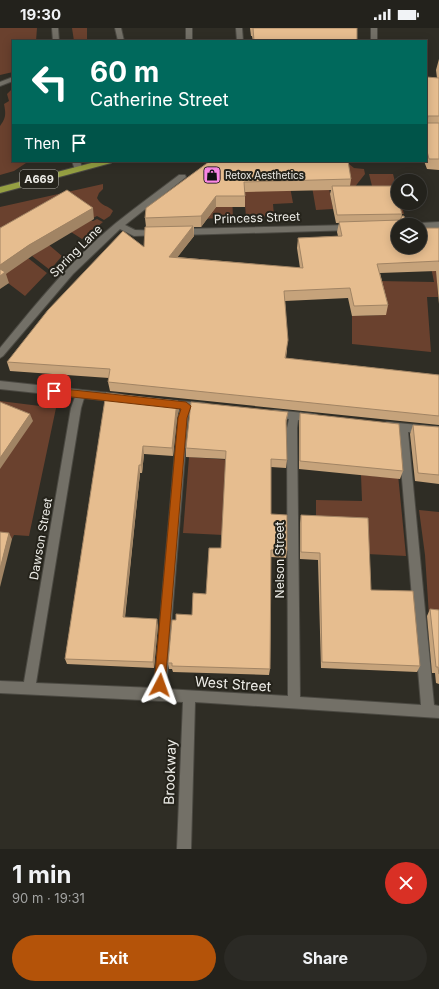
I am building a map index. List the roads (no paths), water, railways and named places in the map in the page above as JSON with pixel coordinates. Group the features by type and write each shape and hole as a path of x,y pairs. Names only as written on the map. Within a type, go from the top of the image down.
{"main road":[{"name":"A669","path":"0,190 77,165 100,162"}],"street":[{"path":"55,28 56,40"},
{"path":"118,28 121,40"},
{"path":"189,28 189,40"},
{"path":"239,28 240,40"},
{"path":"374,28 374,40"},
{"path":"0,84 12,79"},
{"name":"Spring Lane","path":"0,354 73,268 119,225 182,177"},
{"name":"Princess Street","path":"119,225 134,233 362,227"},
{"path":"427,226 439,225"},
{"path":"0,385 126,399"},
{"name":"Dawson Street","path":"28,688 76,408 81,394"},
{"path":"156,402 217,409"},
{"path":"159,695 183,418 186,406"},
{"path":"263,413 325,419"},
{"name":"Nelson Street","path":"294,416 292,428 294,703"},
{"path":"379,425 439,431"},
{"path":"403,427 433,711"},
{"name":"West Street","path":"0,687 188,696 433,711"},
{"name":"Brookway","path":"184,849 188,696"}],"place":[{"name":"Retox Aesthetics","path":"212,175"}]}
